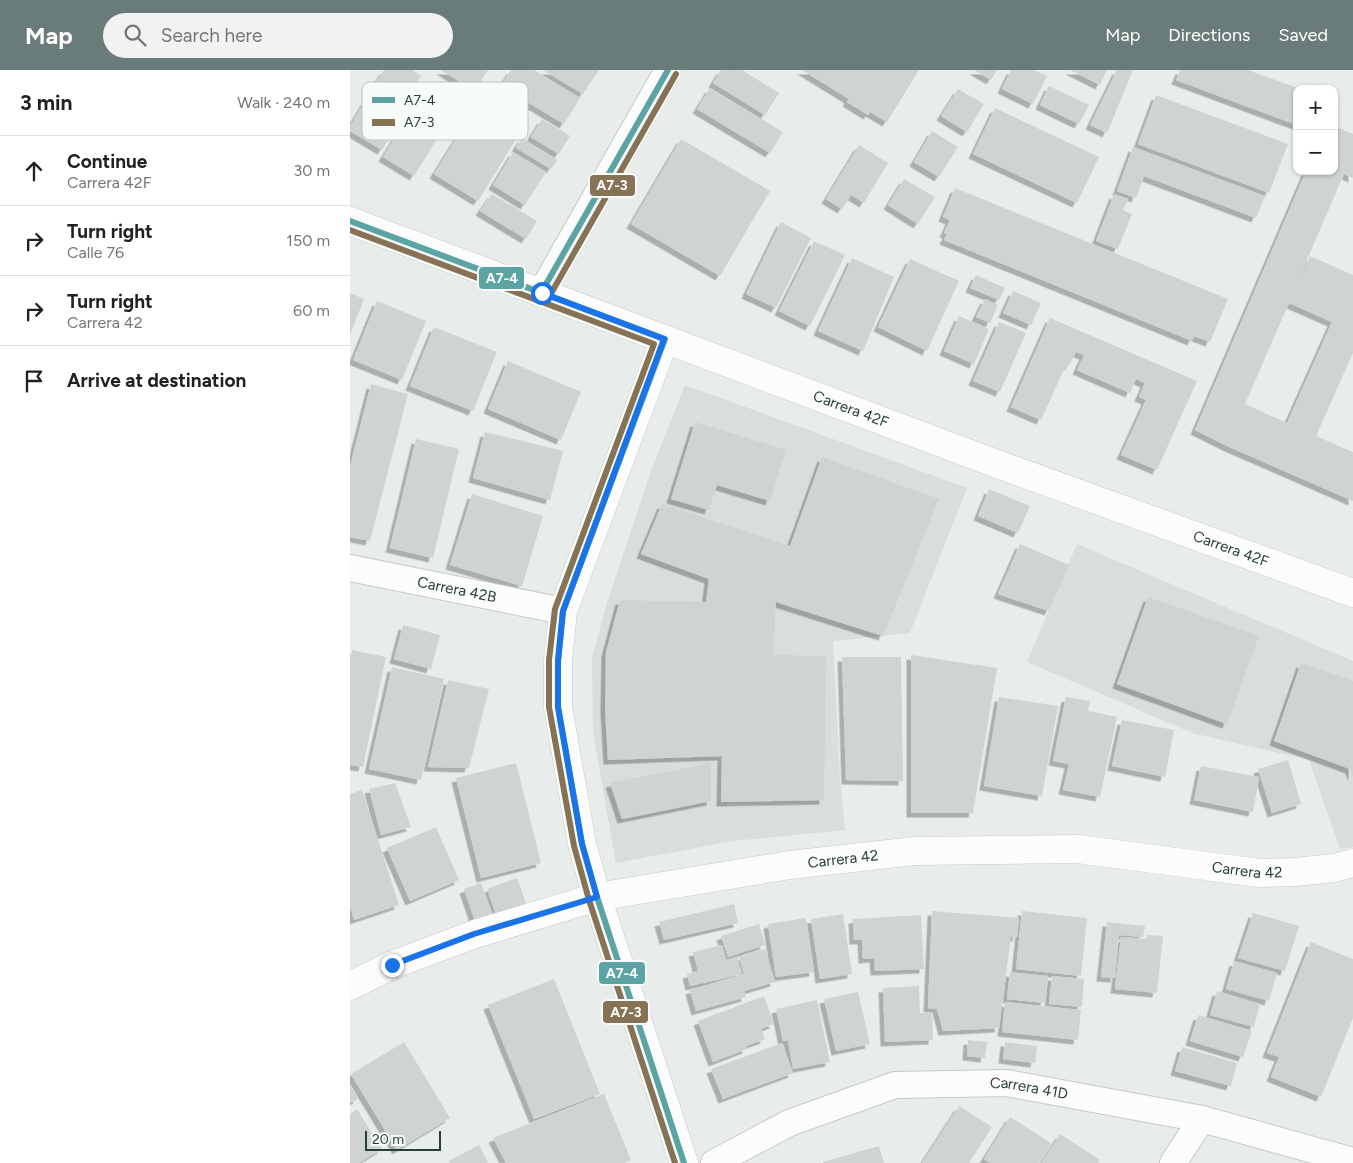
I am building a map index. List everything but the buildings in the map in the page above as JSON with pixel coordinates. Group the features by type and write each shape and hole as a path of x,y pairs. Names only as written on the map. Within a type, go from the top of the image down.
{"street":[{"path":"542,293 668,70"},
{"name":"Carrera 42F","path":"350,221 989,461 1353,593"},
{"path":"664,339 563,611 558,661 558,707 582,844 597,897 684,1163"},
{"name":"Carrera 42B","path":"350,568 563,611"},
{"name":"Carrera 42","path":"350,986 392,965 474,934 597,897 790,865 915,851 1078,849 1258,873 1334,868 1353,863"},
{"name":"Carrera 41D","path":"714,1163 789,1123 895,1085 1007,1083 1202,1119 1353,1161"},
{"path":"1173,1163 1202,1119"}],"shaded area":[{"path":"685,385 967,488 910,633 833,641 840,779 845,830 733,841 616,863 593,733 592,658 606,606 650,474"},
{"path":"1077,544 1353,661 1353,847 1340,849 1309,760 1192,733 1027,662"}],"transit line":[{"name":"A7-4","path":"541,293 668,70"},
{"name":"A7-3","path":"549,297 676,74"},
{"name":"A7-4","path":"350,221 665,339 563,611 558,661 558,707 582,844 597,897 684,1163"},
{"name":"A7-3","path":"350,230 654,344 555,609 549,660 549,707 574,846 589,900 675,1163"}],"route":[{"path":"392,965 474,934 597,897 582,844 558,707 558,661 563,611 664,339 542,293"}]}
